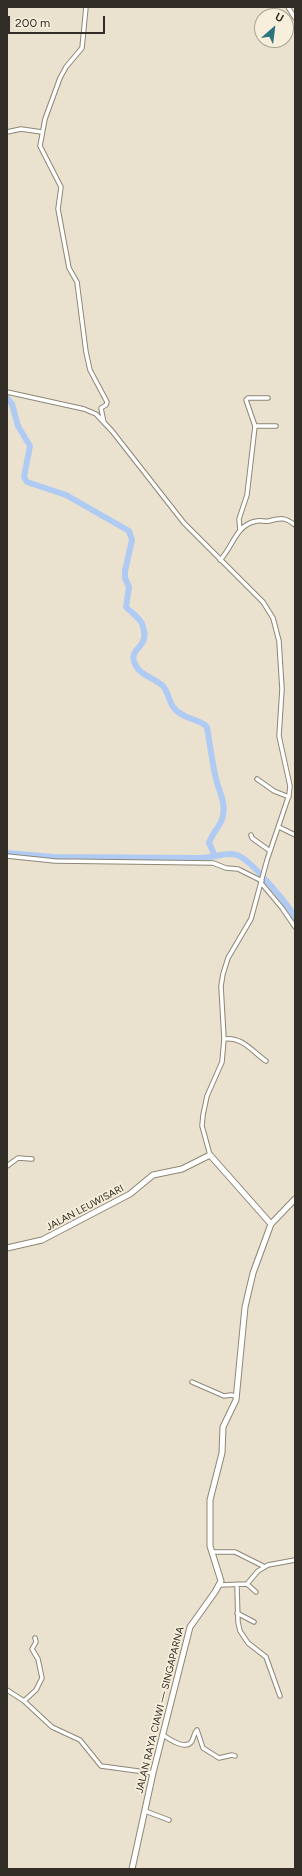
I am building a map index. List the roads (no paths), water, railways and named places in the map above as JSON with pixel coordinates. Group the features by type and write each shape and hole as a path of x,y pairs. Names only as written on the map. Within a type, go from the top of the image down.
{"main road":[{"path":"210,1155 272,1224"},
{"name":"JALAN LEUWISARI","path":"7,1248 42,1240 130,1194 153,1176 182,1169 210,1155"},
{"path":"219,1585 220,1577 212,1552 210,1500 222,1453 223,1427 234,1406 236,1396 239,1349 244,1313 251,1280 272,1224 295,1199"},
{"name":"JALAN RAYA CIAWI — SINGAPARNA","path":"132,1869 153,1773 190,1627 219,1585"}],"street":[{"path":"86,7 82,48 64,72 50,104 42,132 41,149 61,187 58,209 69,270 77,282 81,325 88,363 107,402 106,405 101,408 105,423"},
{"path":"7,132 21,129 42,132"},
{"path":"7,392 88,410 96,414 105,423 156,487 169,506 220,560 264,602 275,626 279,641 282,689 279,736 290,786 289,797 270,851 251,919 228,958 224,969 221,986 224,1039 219,1072 207,1096 202,1115 202,1126 210,1155"},
{"path":"240,530 239,518 247,495 255,426 246,403 246,399 268,398"},
{"path":"255,426 276,426"},
{"path":"220,560 228,551 240,530 257,521 267,521 281,518 287,519 295,524"},
{"path":"257,779 274,791 289,797"},
{"path":"279,827 295,836"},
{"path":"251,835 252,838 270,851"},
{"path":"7,856 55,861 213,863 226,868 236,869 262,881 280,904 295,927"},
{"path":"224,1039 242,1042 266,1061"},
{"path":"7,1166 19,1158 32,1159"},
{"path":"192,1382 224,1396 236,1396"},
{"path":"212,1552 235,1552 265,1567"},
{"path":"219,1585 238,1586 247,1584 258,1571 268,1565 295,1560"},
{"path":"247,1584 256,1592"},
{"path":"238,1586 237,1613 238,1622 244,1640 266,1657 280,1696"},
{"path":"237,1613 254,1622"},
{"path":"24,1701 36,1690 42,1678 38,1658 32,1650 36,1642 34,1638"},
{"path":"7,1690 24,1701 52,1727 80,1740 101,1766 153,1773"},
{"path":"163,1735 180,1744 187,1745 191,1743 197,1730 204,1749 219,1758 232,1755 235,1756"},
{"path":"145,1810 169,1820"}],"waterway":[{"path":"7,398 12,404 18,426 30,446 24,477 27,482 66,495 129,531 132,540 125,571 125,578 129,587 126,607 142,623 144,631 143,642 135,652 134,660 136,666 141,672 163,686 172,705 178,712 207,727 217,784 224,806 222,820 209,843 215,856"},
{"path":"7,853 53,857 198,858 233,854 243,858 269,883 295,918"}]}
